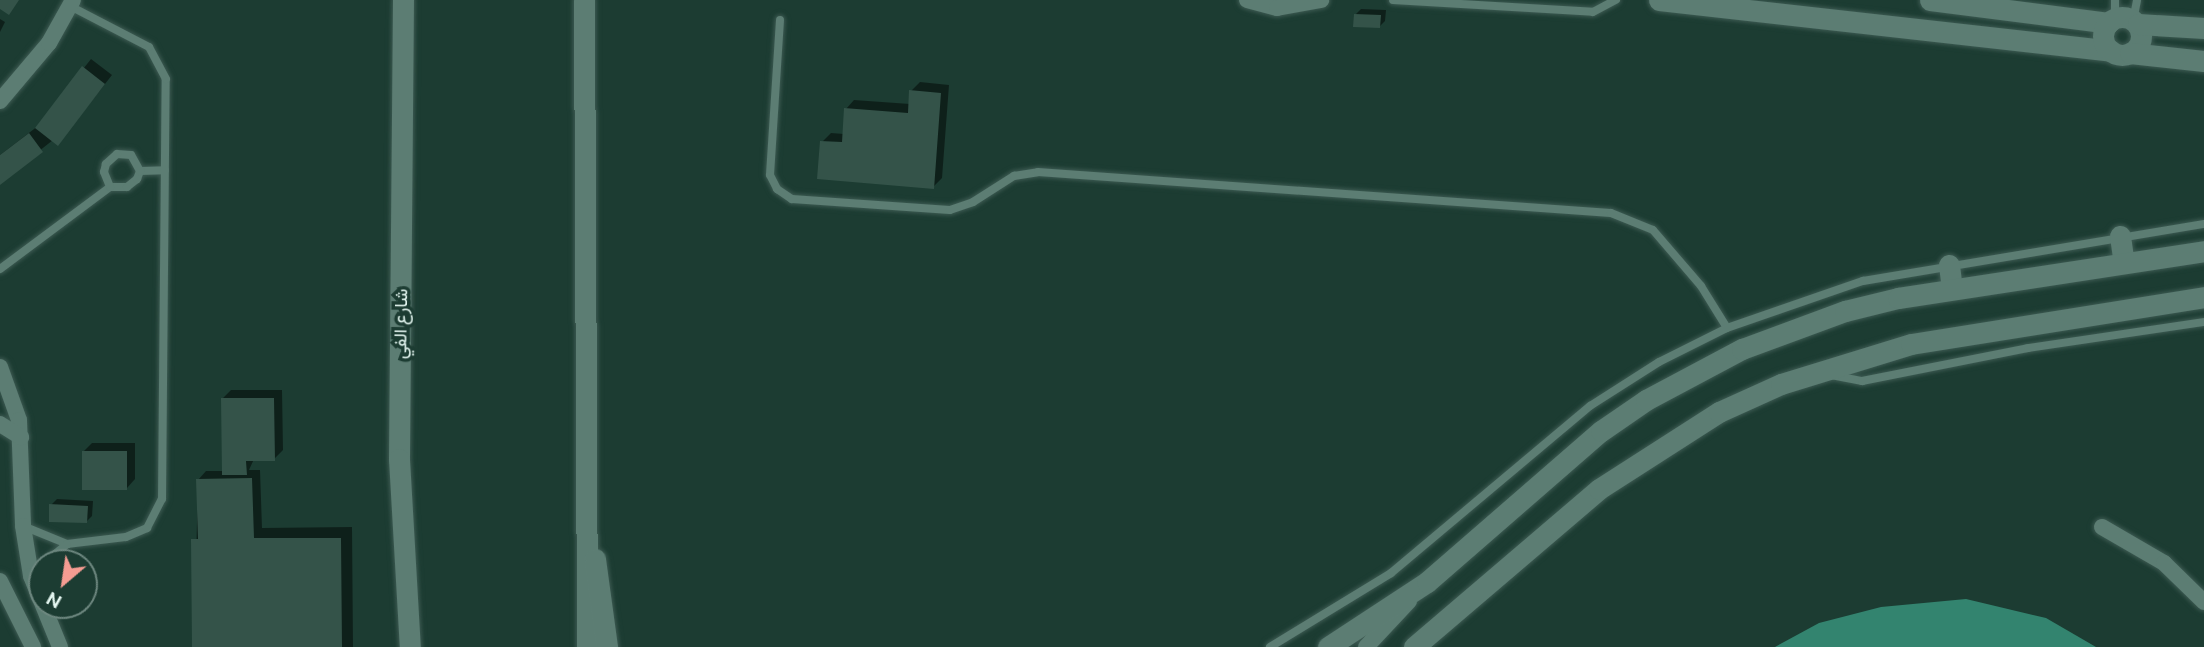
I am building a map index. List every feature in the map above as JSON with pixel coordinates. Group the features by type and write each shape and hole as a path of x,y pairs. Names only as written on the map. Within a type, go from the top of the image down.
{"street":[{"name":"شارع الفي","path":"403,0 398,459 408,640"},
{"path":"584,0 587,647"},
{"path":"1247,0 1277,8 1321,0"},
{"path":"1659,0 2204,61"},
{"path":"1930,0 2125,14 2204,28"},
{"path":"0,101 49,43 71,3"},
{"path":"2121,52 2141,38 2125,14"},
{"path":"2121,52 2104,34 2125,14"},
{"path":"2119,236 2124,263"},
{"path":"1366,647 1427,582 1601,431 1693,373 1793,328 1898,298 2204,251"},
{"path":"1949,265 1952,288"},
{"path":"1414,647 1455,616 1599,489 1718,412 1819,370 1911,344 2204,297"},
{"path":"0,367 15,403 21,437 23,526 28,562"},
{"path":"0,424 21,437"},
{"path":"2102,527 2164,563 2204,602"},
{"path":"585,532 600,580 607,647"},
{"path":"1328,647 1427,582"},
{"path":"1,587 33,647"},
{"path":"1439,647 1455,616"},
{"path":"48,619 60,647"}],"lane":[{"path":"1393,0 1593,12 1616,0"},
{"path":"1534,8 1545,0"},
{"path":"23,526 67,544 137,534 160,510 166,79 161,62 141,42 71,3"},
{"path":"780,20 770,175 776,189 793,199 950,210 973,202 1014,176 1038,172 1611,213 1653,230 1701,286 1727,328"},
{"path":"110,187 104,172 117,154 131,155 140,171"},
{"path":"0,269 110,187 127,187 140,171 165,170"},
{"path":"1270,647 1342,606 1409,559 1590,406 1660,362 1727,328 1820,293 1949,265 2204,224"},
{"path":"1819,370 1862,381 2028,348 2204,322"},
{"path":"61,549 67,544"}],"shaded area":[{"path":"1966,599 2046,618 2096,647 1775,647 1819,623 1881,607"}],"building":[{"path":"0,0 19,0 9,15 0,9"},
{"path":"1354,14 1381,15 1380,28 1353,27"},
{"path":"82,66 105,84 58,146 35,128"},
{"path":"909,90 941,93 934,189 817,179 820,141 842,142 844,108 908,113"},
{"path":"29,133 43,152 0,185 0,155"},
{"path":"221,398 274,398 275,461 246,461 247,475 222,475"},
{"path":"82,451 127,451 127,490 82,490"},
{"path":"252,478 254,538 341,538 342,647 192,647 191,539 198,539 196,479"},
{"path":"49,504 88,506 87,523 49,522"}]}
